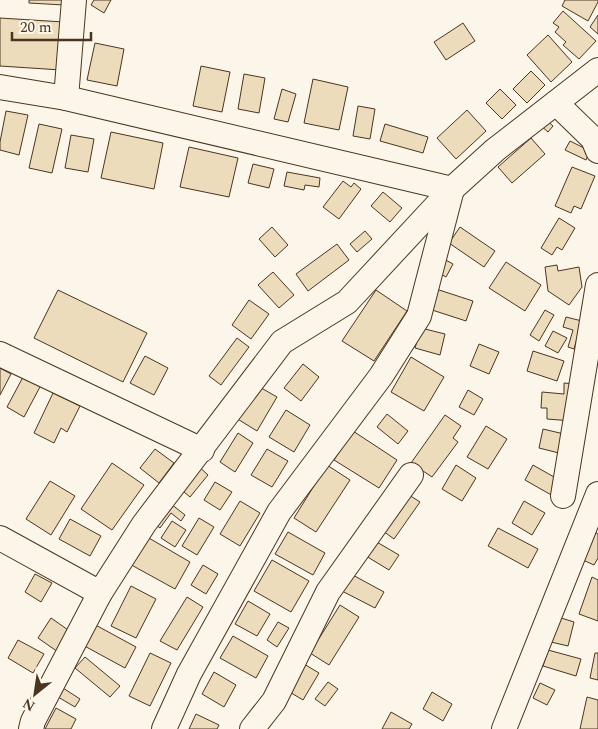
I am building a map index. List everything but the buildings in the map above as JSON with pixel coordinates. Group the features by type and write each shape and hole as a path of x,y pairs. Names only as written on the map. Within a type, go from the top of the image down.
{"street":[{"path":"66,98 74,0"},
{"path":"31,729 33,721 100,593 144,524 202,450 282,342 347,302 452,189 495,150 598,70"},
{"path":"0,87 66,98 452,189"},
{"path":"556,102 593,139 598,151"},
{"path":"164,729 189,674 279,512 381,376 419,316 452,189"},
{"path":"563,496 598,284"},
{"path":"0,354 202,450"},
{"path":"252,729 274,700 328,592 411,475"},
{"path":"504,729 598,494"},
{"path":"0,538 100,593"}]}
